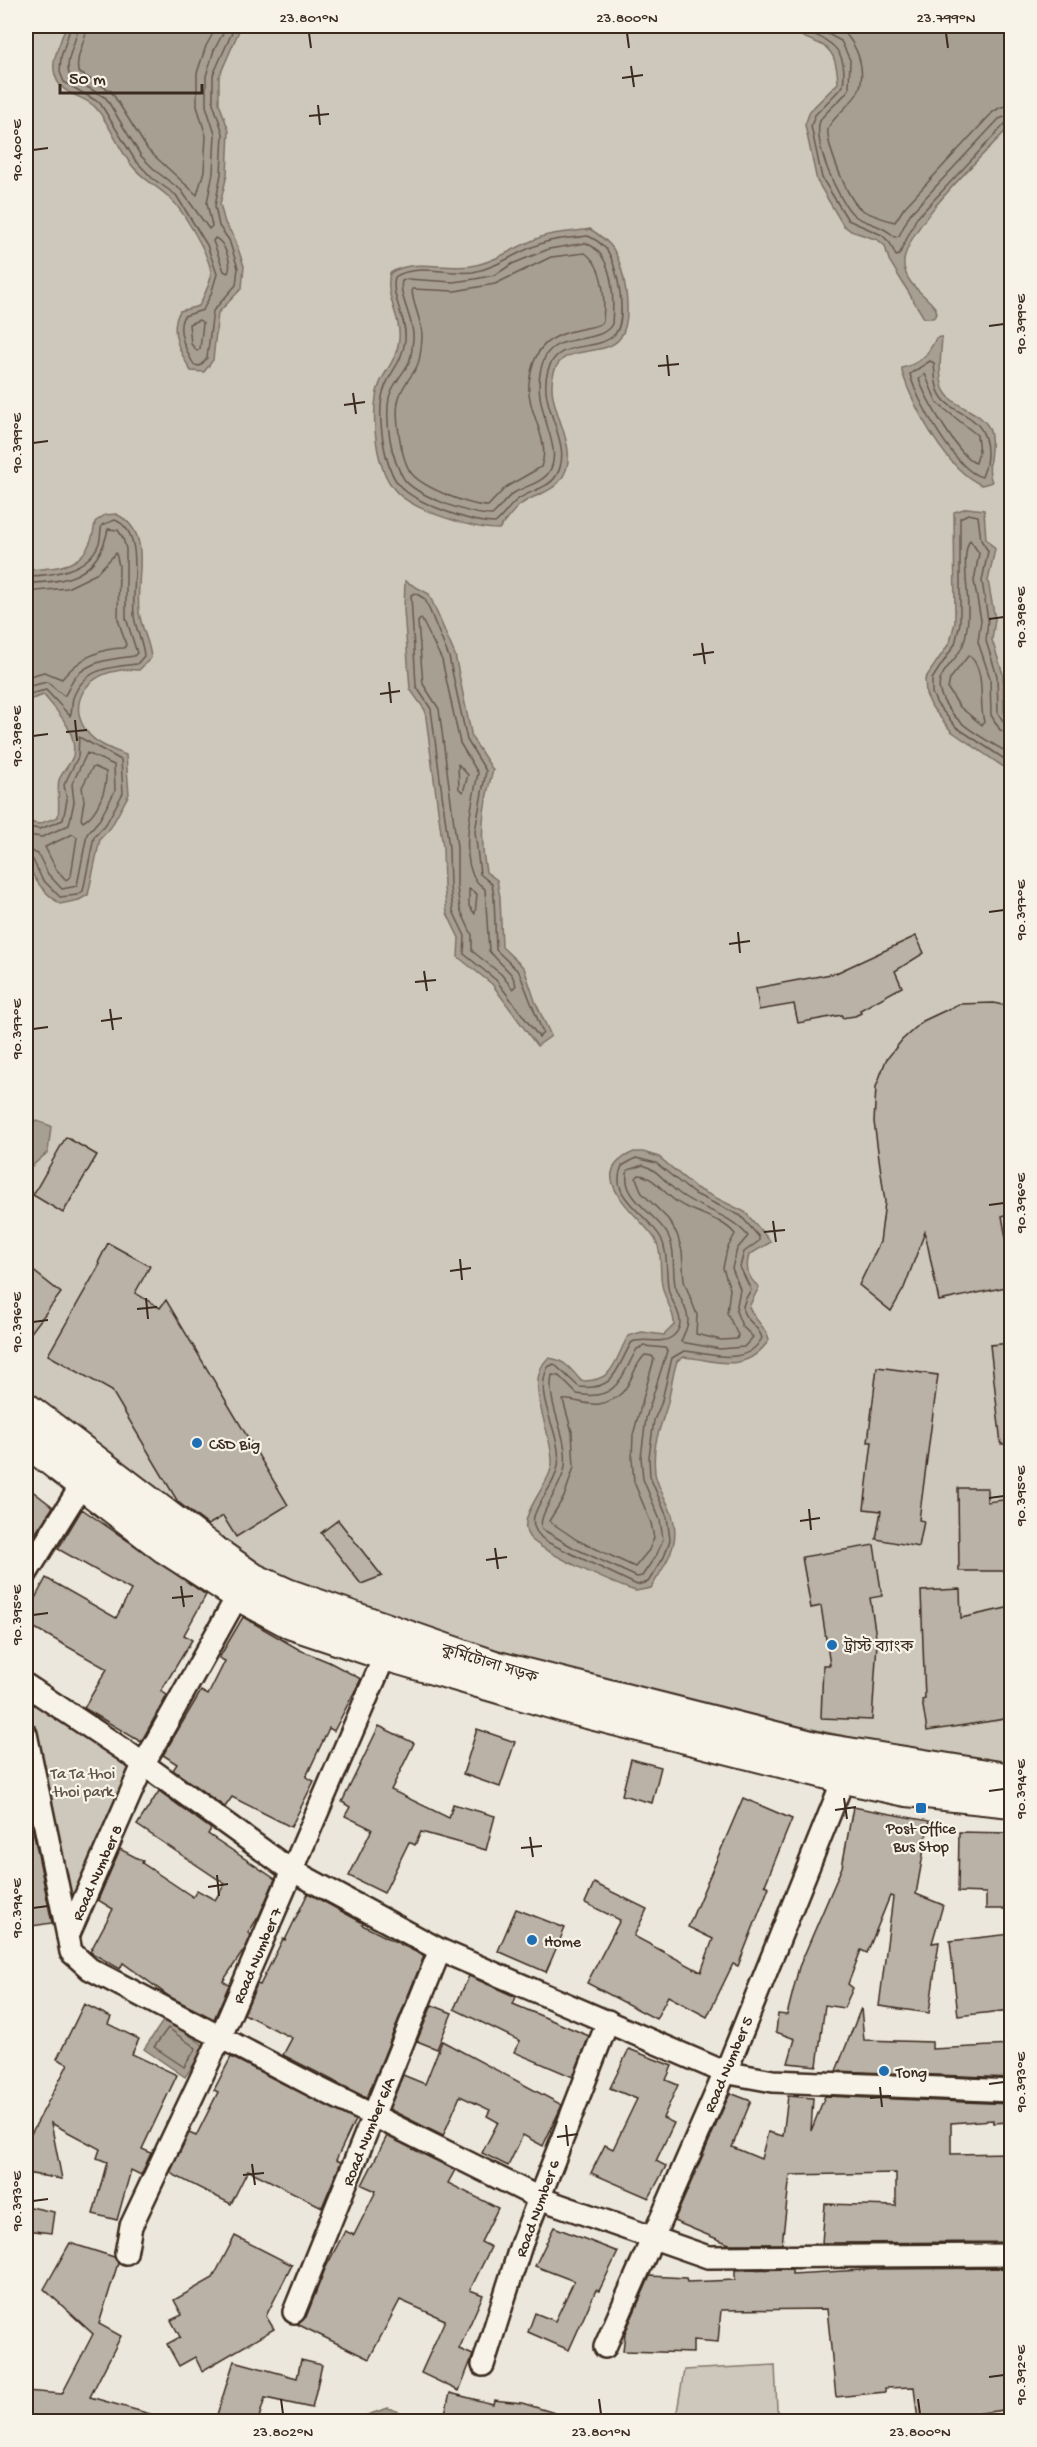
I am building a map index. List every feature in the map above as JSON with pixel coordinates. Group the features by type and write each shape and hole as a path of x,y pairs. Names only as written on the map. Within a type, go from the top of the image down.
{"main road":[{"name":"কুর্মিটোলা সড়ক","path":"26,1408 228,1561 254,1579 287,1594 393,1632 517,1672 823,1749 1011,1779"},
{"name":"কুর্মিটোলা সড়ক","path":"26,1442 165,1548 238,1595 292,1624 385,1655 575,1710 844,1778 907,1791 1011,1802"}],"street":[{"path":"26,1574 81,1486"},
{"name":"Road Number 8","path":"69,1936 143,1765 238,1595"},
{"name":"Road Number 7","path":"126,2253 130,2226 220,2036 385,1655"},
{"path":"26,1685 292,1870 440,1950 724,2072 772,2081 1011,2091"},
{"name":"Road Number 8","path":"26,1734 69,1936"},
{"name":"Road Number 5","path":"605,2348 724,2072 844,1778"},
{"path":"69,1936 71,1952 90,1969 538,2198 708,2257 1011,2255"},
{"name":"Road Number 6/A","path":"294,2312 440,1950"},
{"name":"Road Number 6","path":"483,2365 538,2198 608,2021"}],"green space":[{"path":"26,26 1011,26 1011,1772 613,1686 283,1582 26,1394"},
{"name":"Ta Ta thoi thoi park","path":"26,1692 136,1765 69,1922 26,1712"},
{"path":"775,2365 777,2409 784,2421 690,2421 677,2412 684,2370"}],"water":[{"path":"241,26 219,77 219,103 229,131 227,175 220,204 225,223 234,237 244,266 242,288 218,313 213,360 204,372 191,371 177,342 175,326 180,311 199,306 211,276 207,259 196,236 176,205 166,194 134,169 96,108 67,91 58,82 54,63 65,27"},
{"path":"787,26 1011,26 1011,125 947,192 916,233 906,251 904,266 906,273 913,285 936,309 937,314 933,318 924,318 889,260 885,246 878,240 851,231 843,225 817,181 805,125 810,111 838,83 836,67 828,49 797,34"},
{"path":"590,229 606,241 616,254 624,278 626,318 620,338 613,344 566,357 554,372 552,386 554,400 567,442 568,456 566,469 559,482 520,505 499,529 474,526 443,517 402,497 394,489 383,469 375,432 378,389 398,348 399,339 398,322 389,290 390,273 419,265 460,267 481,264 544,236"},
{"path":"942,337 940,369 943,388 953,400 981,418 990,431 989,470 992,482 982,485 956,466 923,420 907,387 902,368 923,358 936,338"},
{"path":"967,508 984,510 986,539 995,549 988,581 995,619 992,640 1003,674 1004,712 1011,723 1011,772 951,731 932,707 926,694 925,679 950,642 955,622 954,512"},
{"path":"116,514 128,523 136,534 140,546 138,604 151,658 139,670 121,670 105,674 88,685 82,693 79,712 81,722 87,732 110,749 126,755 129,794 111,827 100,839 88,895 79,900 60,904 39,885 29,865 26,816 29,822 39,824 58,817 59,780 72,759 74,747 65,722 44,695 26,701 26,570 53,568 73,562 88,548 95,522 105,515"},
{"path":"405,581 429,594 455,655 472,738 493,770 483,821 486,872 497,880 502,947 524,968 535,1001 551,1036 537,1046 492,984 458,957 459,938 447,913 443,848 425,710 410,689 404,610"},
{"path":"26,1117 51,1126 48,1152 26,1171"},
{"path":"634,1152 659,1157 696,1188 745,1212 771,1242 749,1255 747,1265 750,1277 759,1287 749,1307 769,1340 760,1351 741,1362 730,1363 684,1357 677,1361 654,1454 657,1482 673,1519 674,1540 668,1559 651,1588 636,1591 564,1560 530,1538 526,1530 529,1511 546,1481 552,1463 538,1394 541,1368 548,1358 563,1363 581,1381 601,1378 612,1368 628,1336 642,1332 664,1335 674,1325 673,1315 662,1285 660,1256 655,1239 619,1196 613,1184 612,1172 619,1161"},
{"path":"165,2018 206,2047 185,2077 144,2049"},
{"path":"388,2408 425,2421 349,2421"}],"building":[{"path":"916,936 924,953 895,971 902,987 860,1010 861,1013 855,1016 842,1018 842,1015 798,1023 794,1004 759,1010 756,988 836,973"},
{"path":"994,1003 1011,1007 1011,1212 1002,1216 1011,1266 1011,1286 939,1301 925,1232 904,1288 891,1311 859,1285 880,1242 885,1202 874,1122 876,1087 886,1060 902,1040 923,1021 959,1004"},
{"path":"66,1137 97,1155 63,1213 33,1195"},
{"name":"CSD Big","path":"108,1243 150,1266 135,1293 160,1308 166,1300 288,1505 236,1537 223,1516 208,1525 178,1502 112,1391 48,1355 100,1264 98,1263"},
{"path":"26,1265 61,1293 26,1339"},
{"path":"1011,1343 1011,1444 1001,1444 990,1345"},
{"path":"877,1367 938,1375 919,1520 924,1521 919,1547 876,1539 881,1511 864,1509 872,1442 868,1442"},
{"path":"26,1486 53,1507 26,1547"},
{"path":"958,1488 987,1488 987,1502 1011,1499 1011,1571 959,1571"},
{"path":"82,1509 206,1595 184,1635 192,1640 161,1691 167,1695 141,1742 84,1708 107,1669 26,1623 26,1615 46,1578 116,1618 131,1590 58,1549"},
{"path":"338,1520 382,1576 361,1584 321,1533"},
{"path":"874,1545 882,1596 870,1598 877,1643 872,1720 821,1718 823,1665 830,1665 821,1606 811,1608 802,1557"},
{"path":"960,1589 961,1618 1011,1607 1011,1718 927,1731 922,1700 925,1699 921,1591"},
{"path":"243,1617 300,1650 361,1679 334,1731 329,1728 306,1777 314,1781 291,1827 232,1797 225,1807 173,1770 177,1764 163,1755 201,1691 208,1695 225,1661 219,1658"},
{"path":"379,1726 414,1743 391,1790 449,1818 453,1804 495,1816 486,1850 421,1832 415,1845 409,1842 384,1893 349,1876 372,1829 345,1816 350,1807 342,1802"},
{"path":"477,1729 515,1742 500,1787 463,1774"},
{"path":"631,1759 661,1767 652,1803 622,1795"},
{"path":"159,1791 211,1829 208,1834 275,1879 259,1916 248,1933 251,1935 246,1947 223,1981 229,1985 214,2019 170,1997 123,1963 120,1969 90,1952 113,1909 98,1900 120,1849 143,1861 142,1863 193,1897 197,1890 215,1900 225,1884 137,1825"},
{"path":"743,1798 792,1819 765,1885 769,1887 738,1966 733,1964 707,2017 668,1996 656,2019 587,1983 620,1920 585,1903 594,1883 647,1909 634,1936 701,1972 713,1939 688,1927"},
{"path":"853,1807 929,1821 916,1894 943,1905 932,1943 939,1942 929,2013 879,2006 893,1897 890,1896 867,1953 861,1950 848,1984 853,1988 844,2008 825,2005 817,2066 788,2063 795,2039 776,2032 778,2014 787,2015 799,1967 842,1867"},
{"path":"26,1810 29,1810 52,1923 26,1927"},
{"path":"959,1832 1011,1833 1011,1909 986,1909 986,1893 958,1892"},
{"path":"308,1893 363,1923 362,1925 424,1956 367,2098 283,2055 292,2038 244,2014 257,1984 260,1985"},
{"name":"Home","path":"516,1909 565,1928 546,1972 498,1951"},
{"path":"1011,1934 1011,2010 958,2016 950,1941"},
{"path":"469,1976 516,1997 513,2004 589,2036 573,2077 514,2052 520,2041 454,2009"},
{"path":"84,2004 111,2017 108,2024 139,2039 132,2054 177,2075 142,2149 151,2153 141,2175 131,2170 117,2220 93,2214 107,2162 97,2158 100,2149 51,2123 62,2179 26,2173 26,2133 31,2134 68,2064 57,2059"},
{"path":"432,2005 452,2013 437,2049 417,2041"},
{"path":"861,2008 864,2040 932,2042 932,2049 1011,2045 1011,2078 836,2071"},
{"path":"442,2041 562,2105 543,2146 523,2135 508,2166 482,2153 498,2122 487,2116 490,2110 460,2096 443,2136 389,2109 403,2075 425,2084"},
{"path":"629,2049 672,2066 666,2080 678,2085 663,2118 674,2123 656,2161 666,2166 649,2198 591,2173 605,2145 613,2149 637,2099 610,2088"},
{"path":"231,2057 355,2120 336,2160 341,2162 322,2207 248,2170 231,2204 170,2173 189,2133 196,2136 218,2092 214,2090"},
{"path":"730,2093 751,2101 732,2147 761,2159 768,2132 783,2136 788,2096 813,2098 811,2131 825,2096 1011,2104 1011,2122 993,2123 993,2120 951,2123 951,2154 1011,2153 1011,2242 822,2243 825,2204 896,2206 896,2173 790,2175 782,2244 729,2244 674,2221"},
{"path":"387,2136 455,2170 448,2183 498,2208 481,2242 491,2247 470,2290 483,2295 459,2349 473,2355 459,2391 421,2373 445,2320 400,2300 369,2359 297,2324 306,2317 325,2269 345,2231 354,2235 376,2191 362,2185"},
{"path":"26,2206 54,2212 51,2233 26,2230"},
{"path":"554,2227 618,2252 599,2291 596,2290 569,2350 528,2332 535,2313 555,2321 574,2281 535,2266"},
{"path":"235,2236 292,2265 266,2316 274,2329 202,2371 195,2357 179,2366 167,2344 180,2337 171,2320 182,2315 174,2300 213,2278"},
{"path":"70,2243 114,2257 118,2263 99,2324 121,2336 90,2397 161,2417 160,2421 26,2421 26,2391 62,2394 93,2334 44,2289"},
{"path":"1011,2268 1011,2409 974,2414 975,2421 918,2421 914,2387 885,2388 885,2392 836,2397 827,2309 721,2310 718,2342 693,2340 693,2353 623,2351 625,2333 650,2276 686,2278 687,2282 735,2280 735,2270 792,2269 792,2274 879,2269"},
{"path":"301,2360 322,2365 312,2408 265,2398 258,2421 215,2421 234,2361 297,2378"},
{"path":"450,2393 493,2404 494,2400 522,2403 571,2418 570,2421 443,2421"}],"place":[{"name":"CSD Big","path":"197,1443"},
{"name":"ট্রাস্ট ব্যাংক","path":"832,1645"},
{"name":"Post Office Bus Stop","path":"921,1808"},
{"name":"Home","path":"532,1940"},
{"name":"Tong","path":"884,2071"}]}
